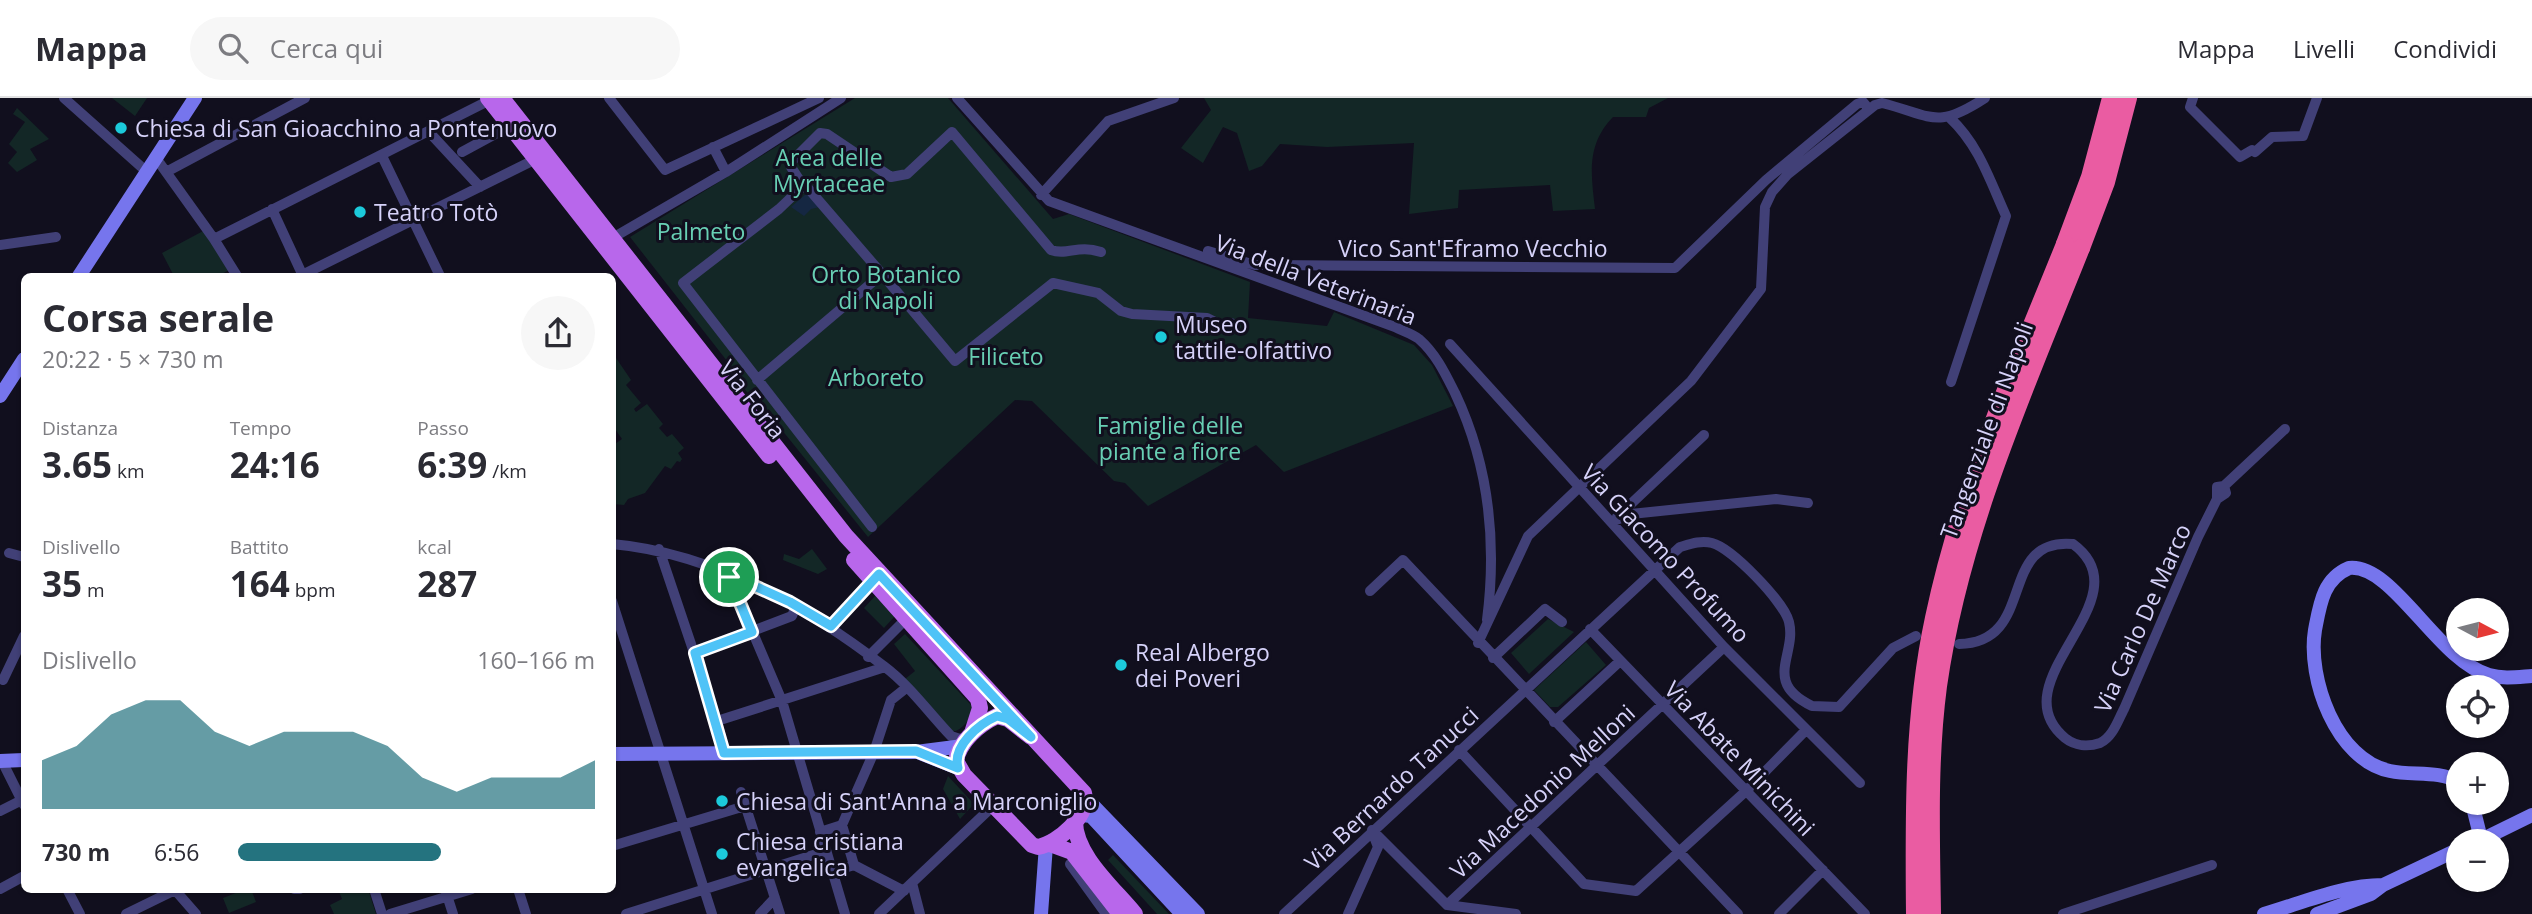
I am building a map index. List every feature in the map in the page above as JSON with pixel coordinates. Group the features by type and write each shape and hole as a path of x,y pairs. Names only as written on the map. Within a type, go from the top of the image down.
{"highway":[{"name":"Tangenziale di Napoli","path":"1932,914 1932,746 1938,686 1957,588 1991,473 2073,246 2112,98"},
{"name":"Tangenziale di Napoli","path":"1915,914 1915,759 1934,619 1975,470 2073,246 2106,182 2128,98"}],"main road":[{"path":"81,273 195,98"},
{"name":"Via Foria","path":"493,99 536,159 608,240"},
{"name":"Via Foria","path":"493,99 875,578 910,615"},
{"path":"0,396 21,364"},
{"path":"2446,777 2388,771 2361,755 2338,729 2322,696 2313,654 2319,607 2329,582 2350,568 2371,570 2459,658 2486,674 2507,678 2532,676"},
{"path":"910,615 1031,737 1198,914"},
{"path":"910,615 980,703 961,739 957,755 958,768"},
{"path":"616,754 916,751 961,739 997,716 1008,719 1031,737"},
{"path":"916,751 958,768 1032,845 1048,844 1069,850 1120,914"},
{"path":"1,761 21,760"},
{"path":"1085,797 1075,820 1075,831 1120,914"},
{"path":"1041,914 1048,844 1084,814 1091,816 1182,914"},
{"path":"2503,829 2532,815"},
{"path":"2317,914 2337,900 2368,886 2383,886 2446,855"},
{"path":"2264,914 2337,900"}],"street":[{"path":"64,98 147,173"},
{"path":"168,171 305,98"},
{"path":"609,98 662,169 819,98"},
{"name":"Via della Veterinaria","path":"957,98 1041,195 1055,205 1172,244 1418,338 1440,362 1462,409 1489,501 1492,572 1487,620"},
{"path":"1041,195 1108,121 1174,98"},
{"path":"1478,643 1528,536 1699,371 1761,289 1765,206 1772,192 1788,174 1868,109 1882,103 1927,118 1950,118 1985,98"},
{"path":"2193,98 2191,108 2217,130 2240,157 2252,150 2255,152 2272,137 2303,136 2317,98"},
{"path":"214,239 493,99"},
{"path":"608,240 726,172 837,99"},
{"name":"Vico Sant'Eframo Vecchio","path":"1172,244 1193,247 1255,265 1672,269 1690,256 1804,146 1857,104 1864,102 1868,109"},
{"path":"1950,118 1965,132 1977,149 2006,216 1951,382"},
{"path":"463,152 510,126"},
{"path":"429,132 480,187"},
{"path":"1101,252 1081,246 1068,252 1051,250 952,132 907,174 899,177 877,169 827,134 820,133 791,162 791,167 804,187 810,188 955,361 1053,283 1098,293 1121,310 1132,314 1207,318 1222,325 1231,323"},
{"path":"713,147 726,172"},
{"path":"382,156 439,273"},
{"path":"156,158 168,171 236,273"},
{"path":"308,273 536,159"},
{"path":"804,187 683,283 872,527"},
{"path":"272,209 301,273"},
{"path":"0,245 56,237"},
{"path":"757,380 881,274"},
{"name":"Via Giacomo Profumo","path":"1450,344 1724,647 1860,783"},
{"name":"Via Carlo De Marco","path":"1959,644 1977,643 1998,632 2031,558 2047,546 2073,544 2084,552 2095,579 2090,605 2046,691 2045,703 2050,721 2066,738 2089,746 2103,742 2112,733 2124,709 2219,493 2285,429"},
{"path":"1611,522 1704,435"},
{"path":"1611,522 1631,514 1776,499 1808,503"},
{"path":"1524,690 1655,568 1680,547 1694,542 1712,543 1731,552 1783,608 1790,634 1783,673 1786,682 1812,706 1839,707 1893,648 1916,636"},
{"path":"616,544 659,549 728,574 796,606 831,626 868,657 885,667 961,739"},
{"path":"659,549 718,721 724,753"},
{"path":"9,552 21,556"},
{"path":"1370,591 1403,561 1738,914"},
{"path":"728,574 782,701 845,914"},
{"path":"831,626 875,578"},
{"path":"695,653 792,616 796,606"},
{"path":"1493,658 1545,609 1562,622"},
{"path":"616,614 712,914"},
{"path":"868,657 910,615"},
{"name":"Via Abate Minichini","path":"1590,629 1865,914"},
{"path":"3,680 21,642"},
{"name":"Via Macedonio Melloni","path":"1447,905 1532,829 1724,647"},
{"path":"1554,722 1619,662"},
{"path":"718,721 885,667"},
{"path":"854,865 842,825 874,752 891,700 906,688"},
{"name":"Via Bernardo Tanucci","path":"1284,914 1524,690"},
{"path":"1459,750 1584,884 1636,891 1746,791 1806,730"},
{"path":"1,761 21,799"},
{"path":"741,792 780,914"},
{"path":"0,811 21,804"},
{"path":"879,914 994,805"},
{"path":"616,845 745,806"},
{"path":"820,832 842,825"},
{"path":"1372,830 1447,905 1516,914"},
{"path":"1348,914 1378,847 1372,830"},
{"path":"626,914 826,851"},
{"path":"832,872 854,865 908,887 920,914"},
{"path":"2063,914 2212,865"},
{"path":"1779,914 1823,870"},
{"path":"0,889 21,878"},
{"path":"69,893 80,914"},
{"path":"131,913 169,893"},
{"path":"178,893 196,914"},
{"path":"375,893 382,914"},
{"path":"390,914 446,893 453,914"},
{"path":"519,893 526,914"},
{"path":"760,914 775,898"}],"green space":[{"path":"112,98 147,98 135,116"},
{"name":"Orto Botanico di Napoli","path":"855,98 948,98 1053,219 1069,214 1250,282 1248,318 1327,326 1334,312 1414,345 1432,365 1453,406 1284,472 1256,445 1148,506 1125,483 1114,481 1032,401 1015,400 868,537 757,399 754,401 736,378 738,375 630,237"},
{"path":"1204,98 1668,98 1649,108 1646,117 1613,117 1604,128 1598,138 1592,160 1595,209 1553,211 1550,185 1459,190 1458,208 1409,214 1414,143 1327,147 1280,144 1262,166 1249,171 1237,133 1223,127 1203,163 1181,148 1211,110"},
{"path":"17,108 49,139 30,149 37,160 17,172 8,163 17,152 9,144 25,122 13,114"},
{"path":"205,230 231,269 224,273 172,273 162,253"},
{"path":"616,358 631,380 626,385 641,403 634,409 636,412 647,404 663,424 659,428 667,437 672,434 684,448 678,453 682,459 680,462 677,461 671,469 665,466 645,493 628,499 624,505 616,504 616,443 622,439 616,430"},
{"path":"812,549 827,569 818,574 783,560 784,554 799,559"},
{"path":"875,596 895,616 884,628 864,608"},
{"path":"1548,619 1574,632 1529,674 1511,653"},
{"path":"905,634 971,705 974,711 956,731 953,732 905,679 915,671 894,644"},
{"path":"1586,642 1606,665 1558,707 1550,707 1534,690"},
{"path":"948,776 974,804 960,819 943,789"},
{"path":"1113,855 1169,914 1157,914 1108,860"},
{"path":"236,893 253,893 256,902 229,913 223,898"},
{"path":"340,893 369,893 376,914 334,914 330,905 342,899"}],"water":[{"path":"806,194 820,207 811,209 804,216 791,207"}],"place":[{"name":"Chiesa di San Gioacchino a Pontenuovo","path":"121,128"},
{"name":"Teatro Totò","path":"360,212"},
{"name":"Museo tattile-olfattivo","path":"1161,337"},
{"name":"Real Albergo dei Poveri","path":"1121,665"},
{"name":"Chiesa di Sant'Anna a Marconiglio","path":"722,801"},
{"name":"Chiesa cristiana evangelica","path":"722,854"}],"route":[{"path":"728,574 790,602 831,626 879,574 1006,706 1031,737 1008,719 997,716 981,725 961,748 956,761 958,768 916,751 724,753 718,721 695,653 752,632 729,577 728,574"}],"park label":[{"name":"Area delle Myrtaceae","path":"829,170"},
{"name":"Palmeto","path":"701,231"},
{"name":"Filiceto","path":"1006,356"},
{"name":"Arboreto","path":"876,377"},
{"name":"Famiglie delle piante a fiore","path":"1170,438"}]}
